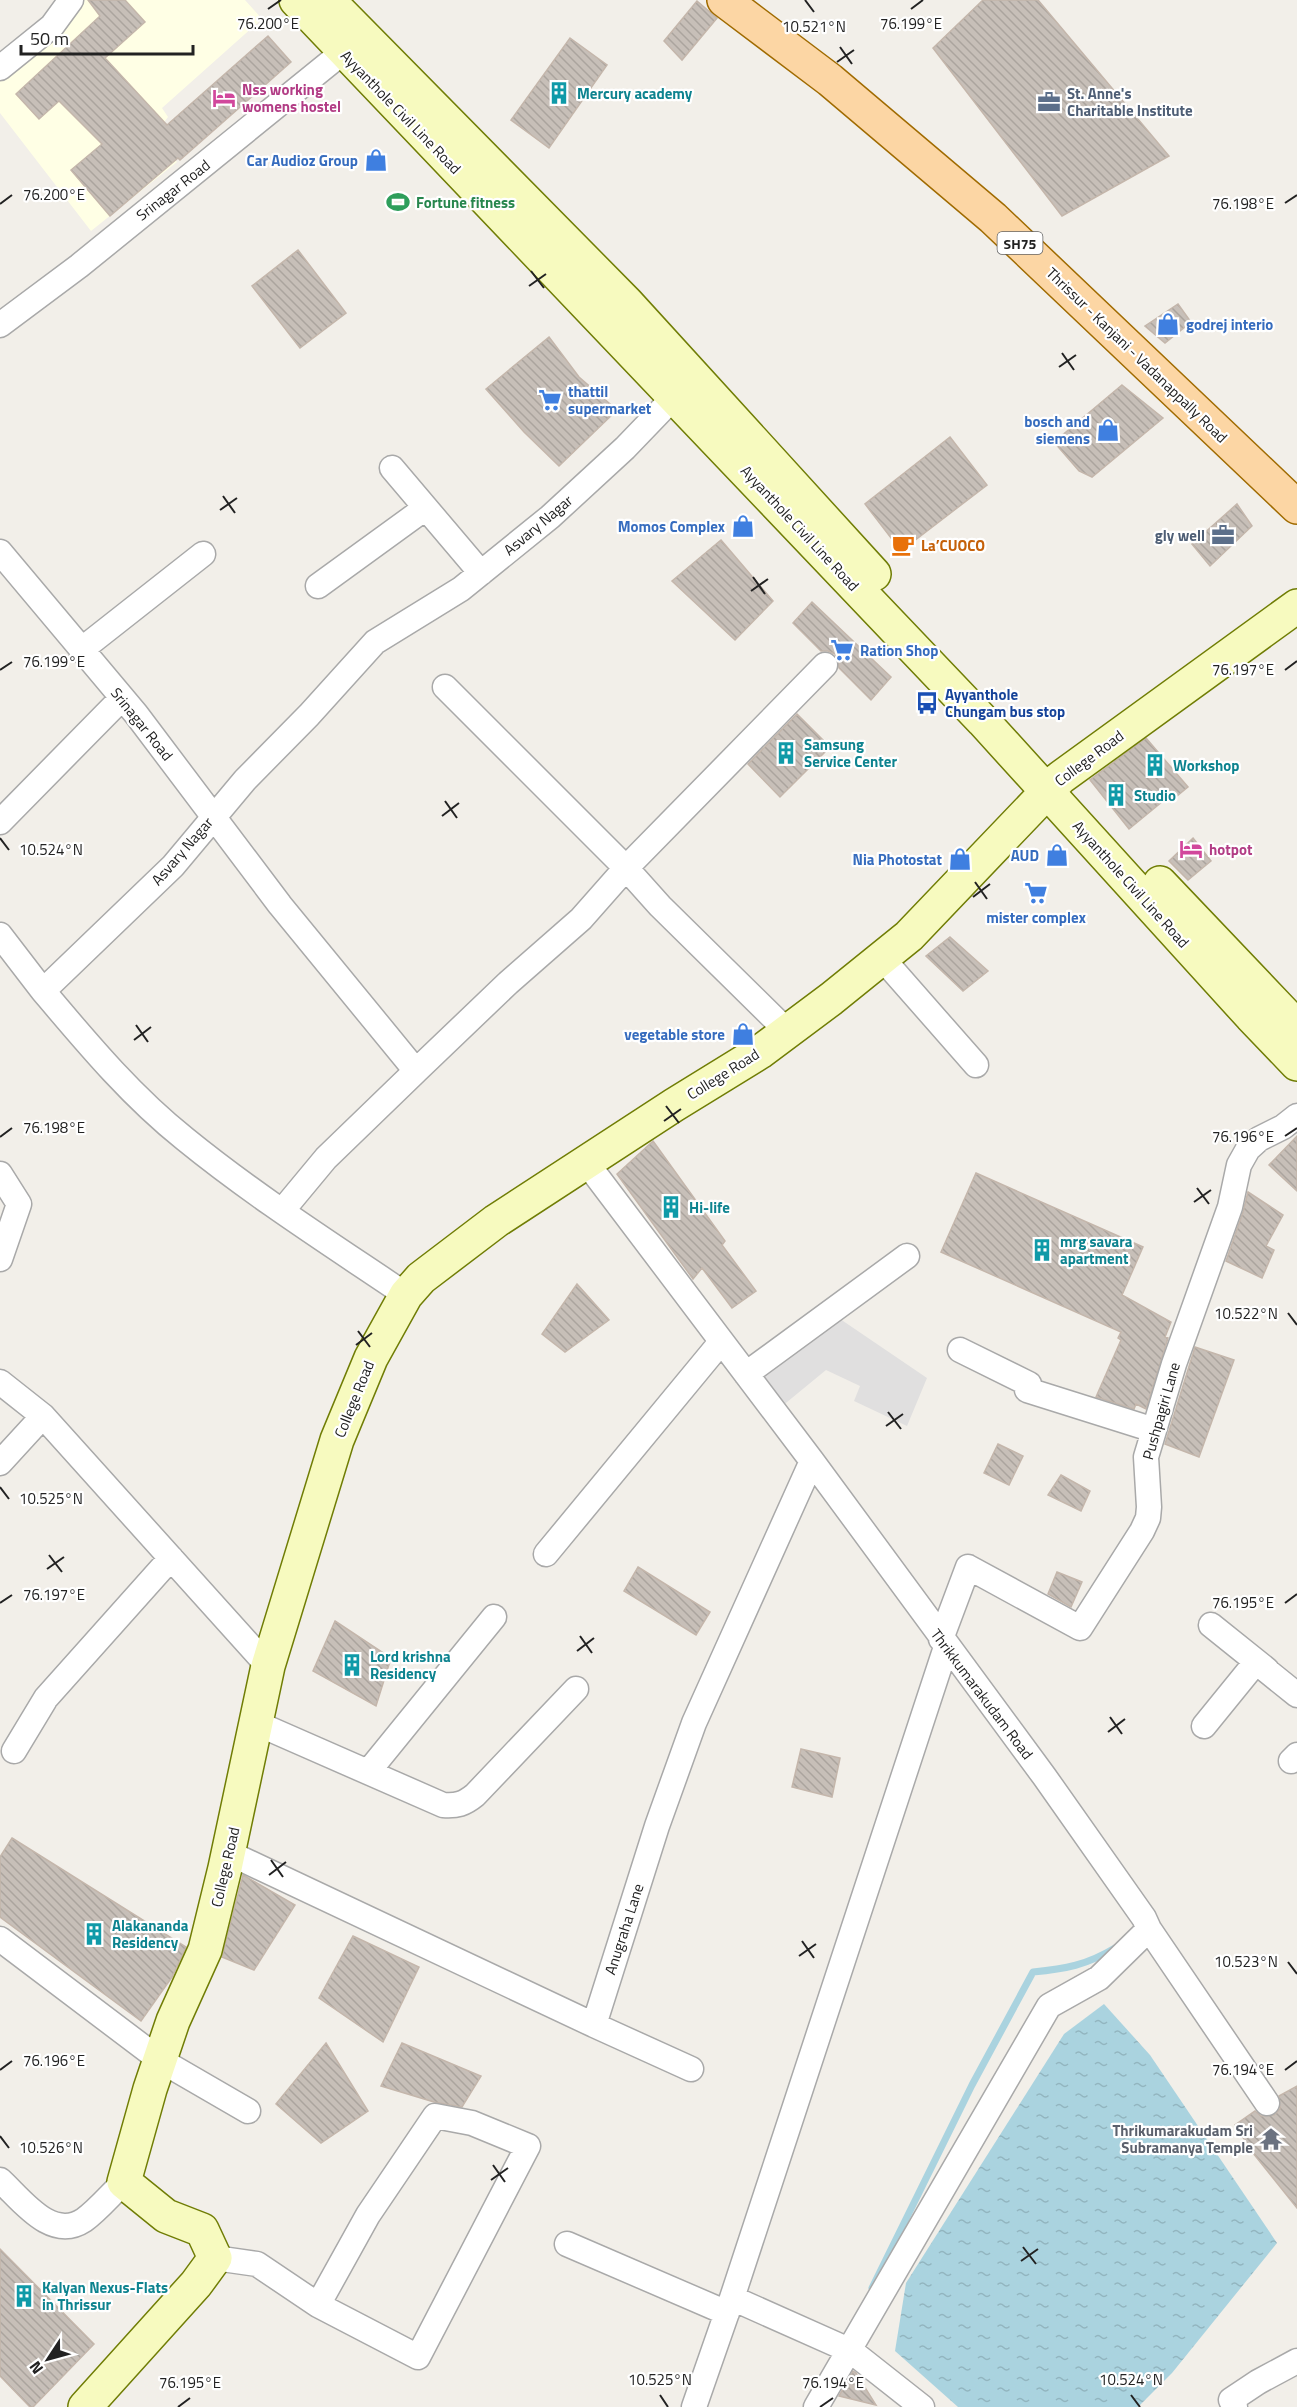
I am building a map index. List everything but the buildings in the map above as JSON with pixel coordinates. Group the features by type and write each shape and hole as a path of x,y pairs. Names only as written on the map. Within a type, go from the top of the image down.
{"main road":[{"name":"Ayyanthole Civil Line Road","path":"296,0 343,52 1053,785 1297,1027"},
{"path":"328,0 627,303 1053,785"},
{"name":"Thrissur - Kanjani - Vadanappally Road","path":"724,0 830,80 993,218 1297,507"},
{"name":"College Road","path":"124,2182 173,2021 205,1950 268,1666 337,1440 371,1358 406,1295 421,1278 496,1221 788,1032 909,936 1053,785 1297,606"},
{"name":"Ayyanthole Civil Line Road","path":"1053,785 1251,1016 1297,1064"},
{"path":"85,2407 196,2284 215,2258 202,2230 166,2217 124,2182"}],"street":[{"path":"0,68 52,26 71,0"},
{"name":"Srinagar Road","path":"0,325 79,266 343,52"},
{"name":"Asvary Nagar","path":"43,990 173,866 213,815 375,642 461,589 558,510 625,448 675,396"},
{"path":"392,468 481,573"},
{"path":"318,586 424,508"},
{"name":"Srinagar Road","path":"0,552 122,698 280,905 416,1071"},
{"path":"81,650 203,554"},
{"path":"282,1211 326,1158 508,983 581,919 626,868 825,665"},
{"path":"445,687 626,868 660,906 788,1032"},
{"path":"0,822 122,698"},
{"path":"0,935 106,1066 184,1139 282,1211 406,1295"},
{"path":"882,958 976,1065"},
{"name":"Pushpagiri Lane","path":"944,1643 968,1567 1080,1628 1148,1518 1146,1456 1184,1334 1230,1208 1239,1166 1248,1149 1258,1139 1283,1127 1297,1116"},
{"name":"Thrikkumarakudam Road","path":"586,1162 812,1461 1044,1776 1144,1918 1149,1929 1267,2103"},
{"path":"0,1174 19,1204 0,1259"},
{"path":"746,1374 908,1256"},
{"path":"546,1554 721,1342"},
{"path":"960,1350 1029,1384 1027,1390 1154,1430"},
{"path":"0,1382 43,1416 268,1666"},
{"path":"0,1463 43,1416"},
{"name":"Anugraha Lane","path":"594,2025 657,1826 694,1723 812,1461"},
{"path":"14,1751 46,1698 171,1558"},
{"path":"368,1772 494,1617"},
{"path":"1211,1625 1297,1695"},
{"path":"694,2407 730,2305 944,1643"},
{"path":"1204,1726 1256,1662 1297,1695"},
{"path":"256,1723 443,1805 455,1806 465,1803 576,1689"},
{"path":"228,1853 691,2069"},
{"path":"816,2407 1048,2006 1099,1978 1149,1929"},
{"path":"0,1939 160,2060 248,2111"},
{"path":"215,2258 257,2264 318,2305 418,2357 528,2146 472,2123 435,2116 368,2216 318,2305"},
{"path":"0,2180 54,2226 68,2226 83,2221 124,2182"},
{"path":"567,2244 850,2351 922,2407"},
{"path":"1235,2407 1231,2400 1297,2361"}],"shaded area":[{"path":"76,0 245,0 262,19 162,108 168,117 156,133 177,162 91,231 0,113 0,75"},
{"path":"821,1306 927,1378 907,1426 854,1401 860,1386 826,1370 781,1407 755,1376"}],"water":[{"path":"1104,2004 1150,2055 1277,2243 1172,2373 1138,2407 958,2407 895,2351 906,2283 1064,2034"}],"waterway":[{"path":"872,2288 972,2085 1033,1972 1075,1965 1115,1948"}],"place":[{"name":"Mercury academy","path":"559,93"},
{"name":"Nss working womens hostel","path":"224,98"},
{"name":"St. Anne's Charitable Institute","path":"1049,102"},
{"name":"Car Audioz Group","path":"376,160"},
{"name":"Fortune fitness","path":"398,202"},
{"name":"godrej interio","path":"1168,324"},
{"name":"thattil supermarket","path":"550,400"},
{"name":"bosch and siemens","path":"1108,430"},
{"name":"Momos Complex","path":"743,526"},
{"name":"gly well","path":"1223,535"},
{"name":"La’CUOCO","path":"903,545"},
{"name":"Ration Shop","path":"842,650"},
{"name":"Ayyanthole Chungam bus stop","path":"927,703"},
{"name":"Samsung Service Center","path":"786,753"},
{"name":"Workshop","path":"1155,765"},
{"name":"Studio","path":"1116,795"},
{"name":"hotpot","path":"1191,849"},
{"name":"AUD","path":"1057,855"},
{"name":"Nia Photostat","path":"960,859"},
{"name":"mister complex","path":"1036,893"},
{"name":"vegetable store","path":"743,1034"},
{"name":"Hi-life","path":"671,1207"},
{"name":"mrg savara apartment","path":"1042,1250"},
{"name":"Lord krishna Residency","path":"352,1665"},
{"name":"Alakananda Residency","path":"94,1934"},
{"name":"Thrikumarakudam Sri Subramanya Temple","path":"1271,2139"},
{"name":"Kalyan Nexus-Flats in Thrissur","path":"24,2296"}]}
